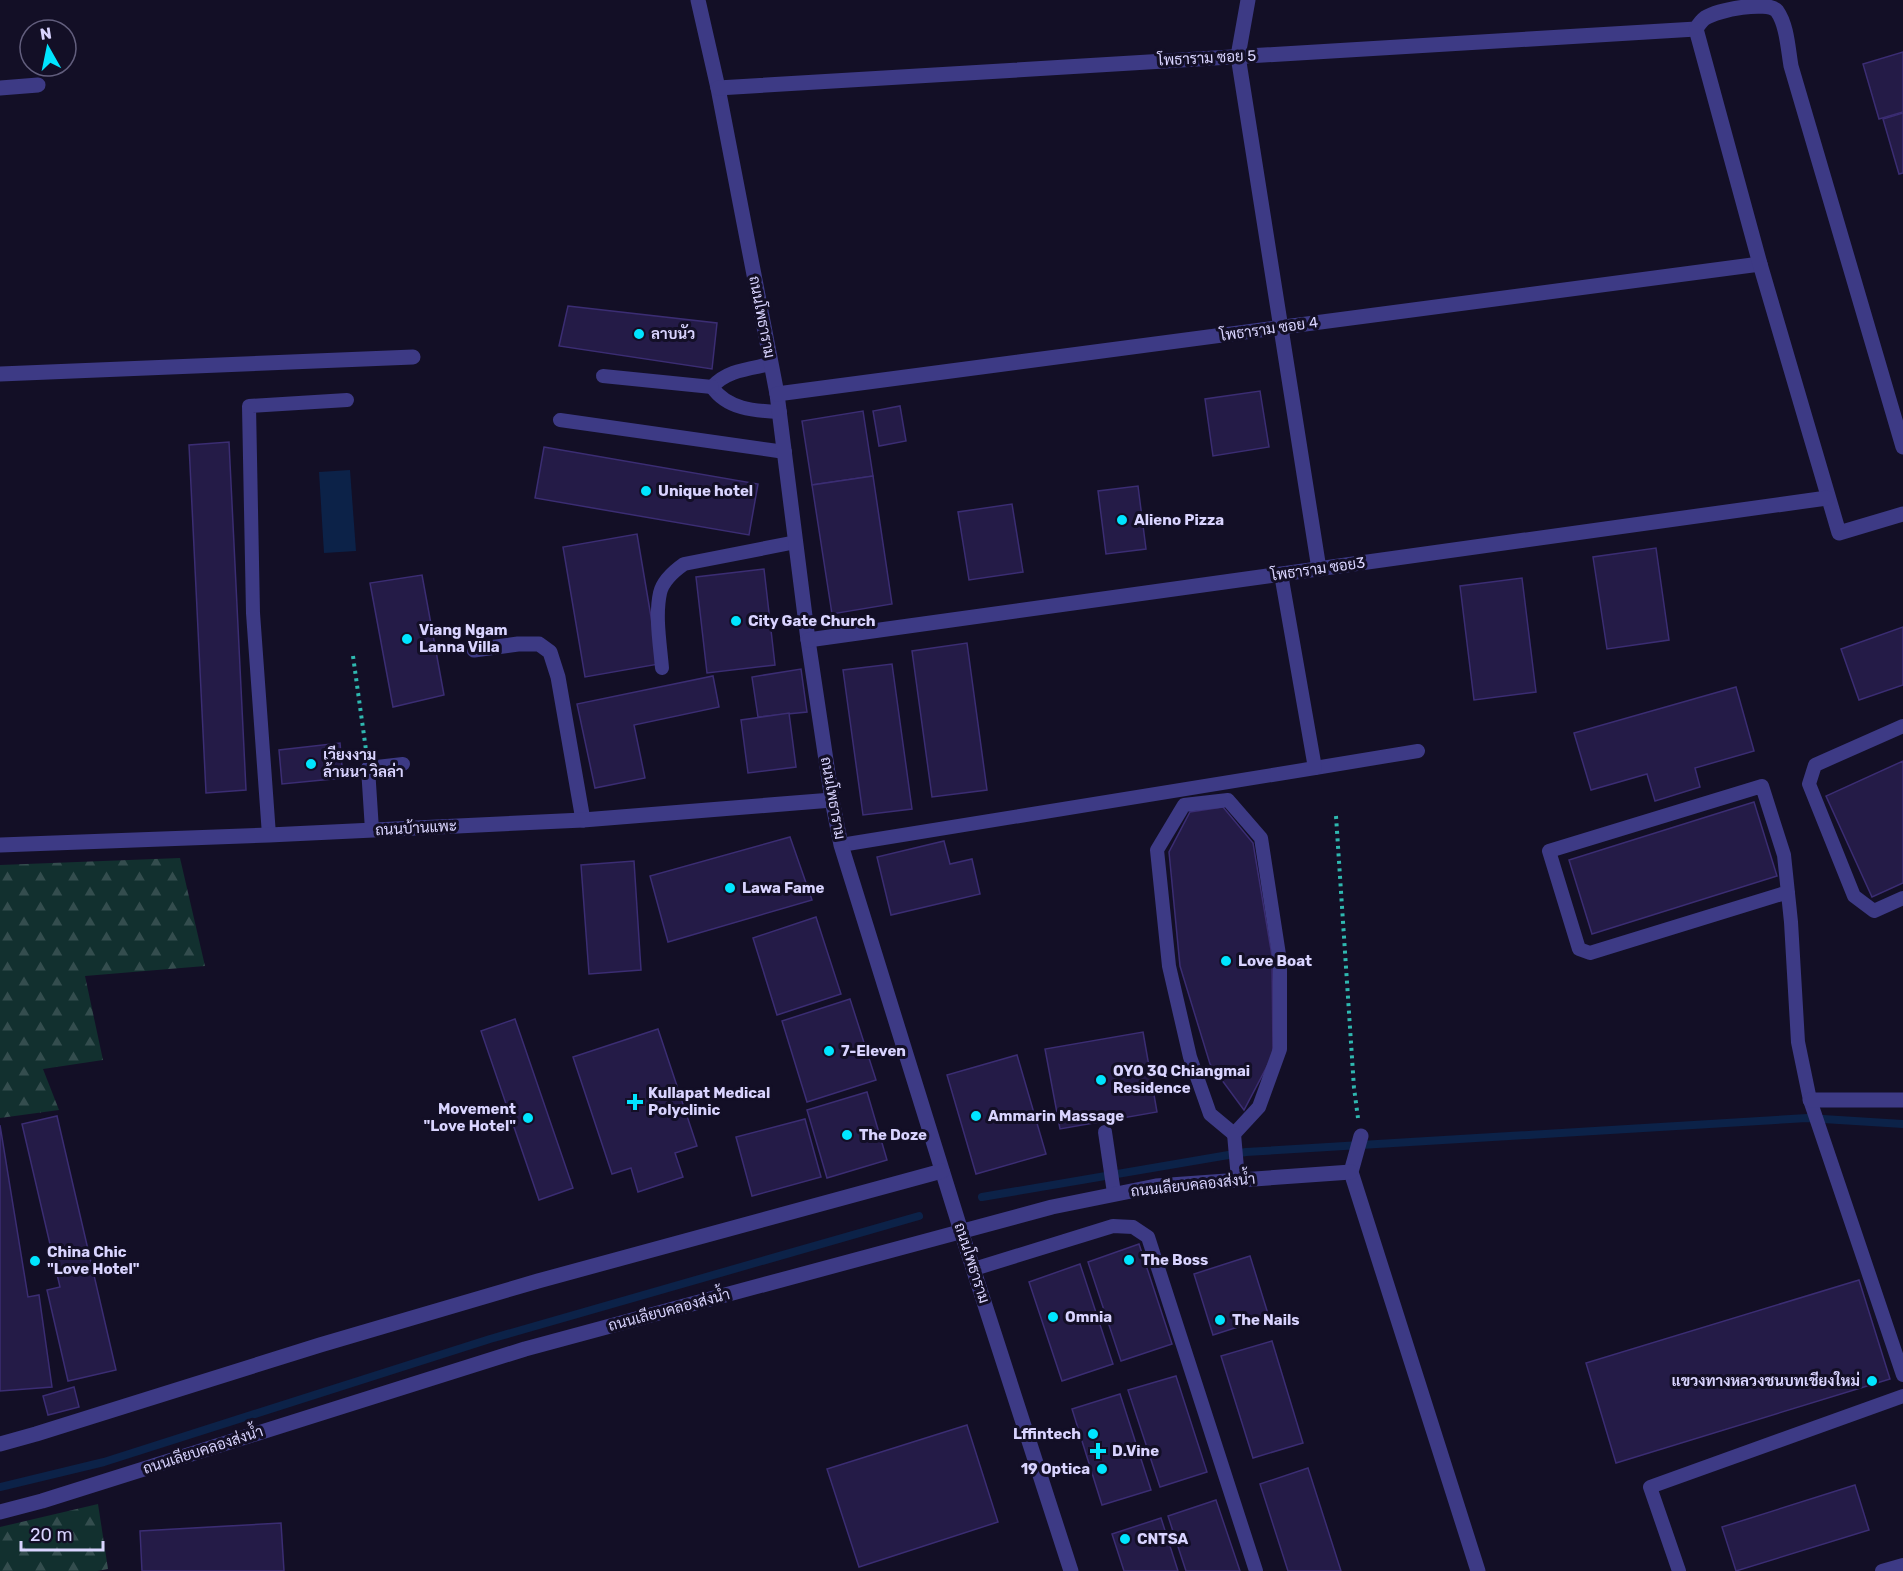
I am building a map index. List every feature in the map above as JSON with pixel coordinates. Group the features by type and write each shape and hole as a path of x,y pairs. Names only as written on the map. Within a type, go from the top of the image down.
{"street":[{"name":"ถนนโพธาราม","path":"698,0 718,88 777,394 808,640 841,845 961,1231 1071,1571"},
{"path":"1248,0 1238,56 1319,569"},
{"path":"1903,447 1791,66 1782,20 1776,9 1768,4 1756,3 1708,16 1700,22 1696,29 1760,264 1827,498 1839,532 1903,514"},
{"name":"โพธาราม ซอย 5","path":"718,88 1696,29"},
{"path":"0,88 39,85"},
{"name":"โพธาราม ซอย 4","path":"777,394 1760,264"},
{"path":"0,374 413,357"},
{"name":"โพธาราม ซอย3","path":"808,640 1827,498"},
{"path":"474,650 518,644 539,644 550,652 558,676 583,820"},
{"name":"ถนนบ้านแพะ","path":"0,845 583,820 832,800"},
{"path":"1810,1100 1903,1100"},
{"path":"1361,1136 1351,1172 1478,1571"},
{"path":"0,1444 320,1345 515,1288 942,1171"},
{"name":"ถนนเลียบคลองส่งน้ำ","path":"0,1512 42,1502 525,1349 961,1231 1114,1193 1156,1186 1351,1172"}],"lane":[{"path":"712,387 721,377 736,371 771,364"},
{"path":"603,376 712,387"},
{"path":"712,387 718,397 731,404 753,411 780,412"},
{"path":"269,835 253,613 249,406 347,400"},
{"path":"560,420 785,452"},
{"path":"662,668 660,591 671,574 684,564 796,542"},
{"path":"1281,574 1315,768"},
{"path":"1903,726 1815,765 1809,784 1854,896 1874,911 1903,898"},
{"path":"841,845 1418,751"},
{"path":"372,830 368,768 404,764"},
{"path":"1788,892 1590,952 1579,949 1549,851 1761,786 1784,855 1788,892 1798,1042 1810,1100 1903,1375"},
{"path":"1234,1134 1260,1107 1280,1049 1280,961 1261,838 1228,800 1184,805 1157,850 1169,966 1190,1057 1210,1114 1234,1134 1238,1179"},
{"path":"1105,1132 1114,1193"},
{"path":"974,1269 1113,1226 1133,1227 1148,1237 1256,1571"},
{"path":"1679,1571 1650,1487 1903,1396"},
{"path":"1882,1571 1903,1565"}],"path":[{"path":"353,656 368,768"},
{"path":"1336,816 1354,1088 1361,1136"}],"green space":[{"path":"180,858 205,966 85,976 103,1060 43,1069 59,1110 0,1118 0,865"},
{"path":"98,1504 108,1569 0,1571 0,1527"}],"water":[{"path":"350,470 356,551 324,553 319,472"}],"building":[{"path":"1903,52 1903,112 1879,119 1863,64"},
{"path":"1903,113 1903,173 1899,174 1883,119"},
{"name":"ลาบนัว","path":"568,306 717,323 712,369 559,346"},
{"path":"1260,391 1269,447 1213,456 1205,399"},
{"path":"900,406 906,441 879,446 873,411"},
{"path":"863,411 873,476 812,485 802,421"},
{"path":"229,442 246,790 206,793 189,445"},
{"name":"Unique hotel","path":"544,447 758,484 749,535 535,498"},
{"path":"873,476 892,604 832,614 812,485"},
{"name":"Alieno Pizza","path":"1138,486 1146,549 1106,554 1098,491"},
{"path":"1012,504 1023,572 969,580 958,512"},
{"path":"637,534 659,664 585,677 563,547"},
{"path":"1656,548 1669,640 1607,649 1593,557"},
{"name":"City Gate Church","path":"764,569 775,665 707,673 696,577"},
{"name":"Viang Ngam Lanna Villa","path":"422,575 444,695 393,707 370,583"},
{"path":"1522,578 1536,692 1474,700 1460,586"},
{"path":"1903,627 1903,685 1859,700 1841,649"},
{"path":"967,643 987,790 932,797 912,651"},
{"path":"892,664 912,809 863,815 843,670"},
{"path":"801,669 807,712 758,717 752,677"},
{"path":"713,676 719,707 634,725 645,778 595,788 577,704"},
{"path":"1736,687 1754,751 1695,768 1700,787 1655,801 1647,774 1591,790 1574,733"},
{"path":"789,713 796,767 748,773 741,720"},
{"name":"เวียงงาม ล้านนา วิลล่า","path":"340,743 343,778 282,784 279,750"},
{"path":"1903,761 1903,883 1872,897 1826,796"},
{"path":"1754,802 1777,876 1592,934 1569,860"},
{"name":"Love Boat","path":"1223,807 1253,843 1272,956 1273,1055 1244,1110 1210,1064 1180,966 1169,852 1190,812"},
{"name":"Lawa Fame","path":"790,837 812,900 668,942 650,876"},
{"path":"944,841 950,864 972,859 980,894 891,915 877,857"},
{"path":"634,861 641,970 589,974 581,865"},
{"path":"816,917 841,994 777,1015 753,938"},
{"name":"7-Eleven","path":"850,999 876,1080 807,1102 782,1021"},
{"path":"515,1019 573,1188 539,1200 481,1031"},
{"name":"Kullapat Medical Polyclinic","path":"658,1029 697,1146 675,1153 683,1177 638,1192 631,1168 612,1174 573,1057"},
{"name":"OYO 3Q Chiangmai Residence","path":"1143,1032 1157,1112 1060,1129 1045,1049"},
{"path":"1017,1055 1046,1154 976,1174 947,1075"},
{"name":"The Doze","path":"867,1092 887,1160 827,1178 807,1110"},
{"path":"57,1116 116,1370 68,1381 47,1290 60,1287 22,1124"},
{"path":"805,1119 821,1177 752,1196 736,1137"},
{"path":"0,1125 28,1297 39,1295 52,1387 0,1391"},
{"path":"1139,1244 1172,1344 1121,1361 1088,1262"},
{"path":"1250,1256 1269,1317 1213,1335 1194,1274"},
{"path":"1080,1264 1113,1364 1062,1381 1029,1282"},
{"path":"1859,1280 1890,1379 1616,1463 1586,1363"},
{"path":"1272,1341 1303,1443 1253,1458 1221,1356"},
{"path":"1176,1376 1207,1472 1160,1487 1128,1390"},
{"path":"74,1387 79,1407 48,1415 43,1396"},
{"path":"1120,1394 1151,1490 1102,1505 1072,1409"},
{"path":"967,1425 998,1522 859,1567 827,1469"},
{"path":"1308,1468 1341,1571 1288,1571 1260,1484"},
{"path":"1855,1485 1869,1530 1736,1571 1722,1527"},
{"path":"1216,1500 1240,1571 1186,1571 1168,1516"},
{"path":"1161,1518 1178,1571 1124,1571 1112,1534"},
{"path":"281,1523 284,1571 142,1571 140,1531"}],"waterway":[{"path":"982,1197 1246,1152 1807,1118 1903,1124"},
{"path":"0,1487 104,1462 490,1339 919,1216"}],"place":[{"name":"ลาบนัว","path":"639,334"},
{"name":"Unique hotel","path":"646,491"},
{"name":"Alieno Pizza","path":"1122,520"},
{"name":"City Gate Church","path":"736,621"},
{"name":"Viang Ngam Lanna Villa","path":"407,639"},
{"name":"เวียงงาม ล้านนา วิลล่า","path":"311,764"},
{"name":"Lawa Fame","path":"730,888"},
{"name":"Love Boat","path":"1226,961"},
{"name":"7-Eleven","path":"829,1051"},
{"name":"OYO 3Q Chiangmai Residence","path":"1101,1080"},
{"name":"Kullapat Medical Polyclinic","path":"635,1102"},
{"name":"Ammarin Massage","path":"976,1116"},
{"name":"Movement \"Love Hotel\"","path":"528,1118"},
{"name":"The Doze","path":"847,1135"},
{"name":"The Boss","path":"1129,1260"},
{"name":"China Chic \"Love Hotel\"","path":"35,1261"},
{"name":"Omnia","path":"1053,1317"},
{"name":"The Nails","path":"1220,1320"},
{"name":"แขวงทางหลวงชนบทเชียงใหม่","path":"1872,1381"},
{"name":"Lffintech","path":"1093,1434"},
{"name":"D.Vine","path":"1098,1451"},
{"name":"19 Optica","path":"1102,1469"},
{"name":"CNTSA","path":"1125,1539"}]}
